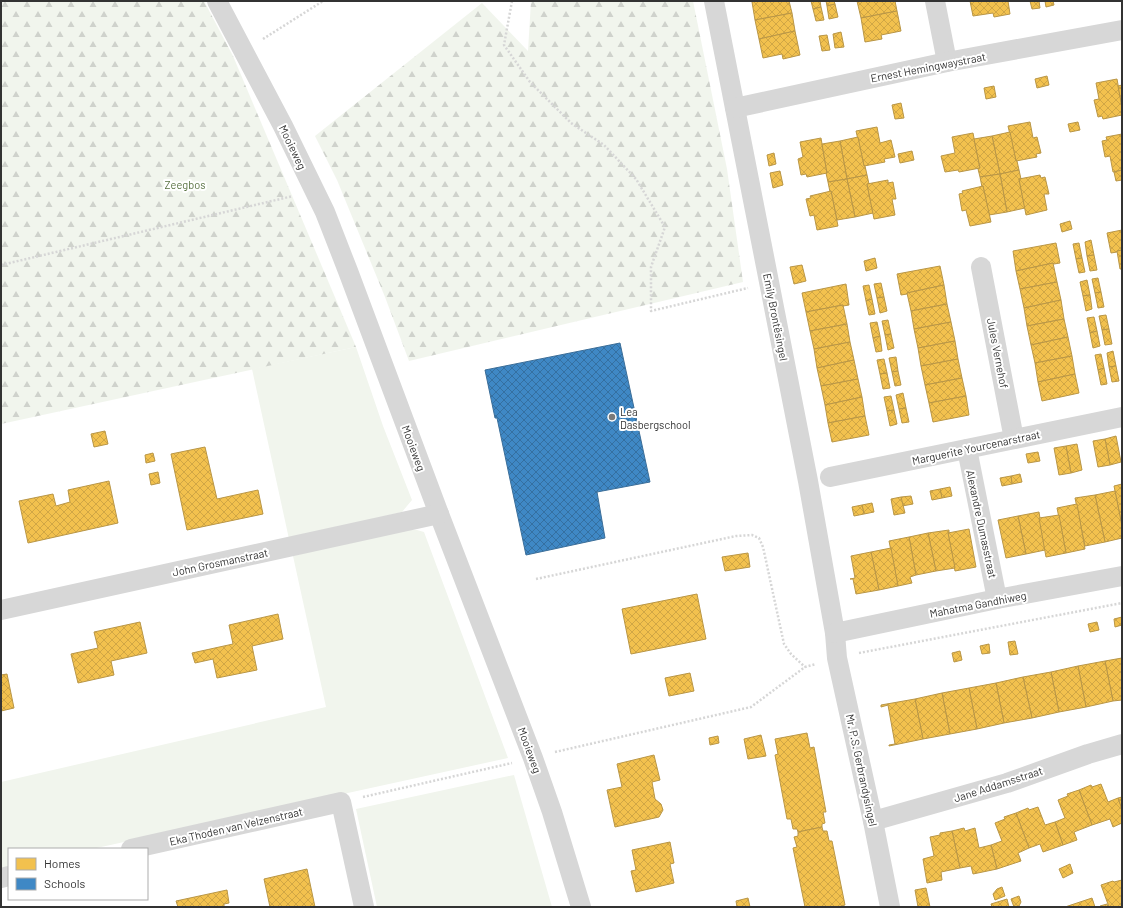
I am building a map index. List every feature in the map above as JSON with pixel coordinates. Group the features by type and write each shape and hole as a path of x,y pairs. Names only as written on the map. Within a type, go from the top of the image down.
{"street":[{"name":"Mooieweg","path":"217,1 283,126 325,212 533,758 552,812 581,907"},
{"name":"Emily Brontësingel","path":"714,1 808,481 835,633"},
{"path":"935,1 947,62"},
{"name":"Ernest Hemingwaystraat","path":"735,108 947,62 1122,30"},
{"name":"Jules Vernehof","path":"981,267 1014,439"},
{"name":"Marguerite Yourcenarstraat","path":"830,477 1122,417"},
{"name":"Alexandre Dumasstraat","path":"967,449 997,599"},
{"name":"John Grosmanstraat","path":"1,610 439,514"},
{"name":"Mahatma Gandhiweg","path":"835,633 997,599 1122,576"},
{"name":"Mr. P.S. Gerbrandysingel","path":"835,633 837,658 873,821 890,907"},
{"name":"Jane Addamsstraat","path":"873,821 1007,783 1088,754 1122,744"},
{"path":"341,802 364,907"},
{"name":"Eka Thoden van Velzenstraat","path":"135,848 341,802"}],"path":[{"path":"244,51 323,1"},
{"path":"512,1 504,45 530,82 571,123 604,145 636,179 665,227 651,267 651,311 770,283"},
{"path":"1,265 293,196 290,189"},
{"path":"536,579 736,536 752,535 760,538 763,547 784,644 791,654 805,667"},
{"path":"341,802 751,706 805,667 837,658 1122,603"}],"green space":[{"name":"Zeegbos","path":"1,1 204,1 233,56 356,347 1,424"},
{"path":"531,1 693,1 727,169 743,282 409,361 385,297 337,180 315,136 482,3 528,51"},
{"path":"356,347 383,426 412,500 402,512 289,539 252,369"},
{"path":"403,529 424,532 508,758 97,848 8,848 8,868 1,870 1,782 326,707 293,556"},
{"path":"514,775 552,907 377,907 356,809"}],"building: Homes":[{"path":"789,1 792,13 755,20 752,2"},
{"path":"811,1 820,1 821,7 813,9"},
{"path":"826,1 834,1 835,4 827,6"},
{"path":"857,1 895,1 897,11 861,18"},
{"path":"970,1 1008,1 1010,14 994,17 993,13 973,16"},
{"path":"1030,1 1039,1 1040,8 1032,9"},
{"path":"1045,1 1053,1 1054,5 1046,7"},
{"path":"835,4 838,17 829,19 827,6"},
{"path":"821,7 824,20 816,21 813,9"},
{"path":"897,11 901,31 881,35 882,39 865,42 861,18"},
{"path":"792,13 795,31 759,39 755,20"},
{"path":"795,31 800,55 783,59 782,54 763,58 759,39"},
{"path":"841,32 844,47 835,48 833,34"},
{"path":"827,35 830,50 822,51 819,36"},
{"path":"1047,76 1049,85 1037,88 1035,79"},
{"path":"1117,79 1122,115 1103,119 1102,116 1098,117 1094,100 1099,99 1096,83"},
{"path":"1122,85 1122,107 1118,86"},
{"path":"994,86 996,97 986,99 984,88"},
{"path":"901,103 904,118 895,119 892,105"},
{"path":"1030,122 1033,138 1037,137 1041,153 1036,154 1037,157 1016,161 1008,126"},
{"path":"1078,122 1080,130 1070,132 1068,124"},
{"path":"877,127 880,143 891,140 895,157 884,159 885,162 864,166 856,131"},
{"path":"1010,132 1019,170 1000,174 992,136"},
{"path":"973,133 980,168 959,172 958,170 945,172 941,156 955,153 952,137"},
{"path":"1122,134 1122,170 1113,172 1110,156 1105,157 1102,141 1107,140 1106,137"},
{"path":"992,136 1000,174 980,177 978,169 980,168 974,139"},
{"path":"858,137 867,175 847,179 840,141"},
{"path":"821,138 827,173 807,177 806,174 801,175 798,159 803,157 800,142"},
{"path":"840,141 847,179 828,182 822,144"},
{"path":"912,151 914,160 900,163 898,154"},
{"path":"774,153 776,164 769,166 767,155"},
{"path":"1019,170 1021,179 1019,179 1025,208 1007,212 1000,174"},
{"path":"1122,170 1122,180 1116,181 1114,172"},
{"path":"780,171 783,185 773,188 770,173"},
{"path":"1000,174 1007,212 989,215 980,177"},
{"path":"867,175 869,184 867,184 873,213 855,217 847,179"},
{"path":"1040,175 1041,178 1045,177 1049,194 1044,194 1047,210 1026,215 1019,179"},
{"path":"847,179 855,217 837,220 828,182"},
{"path":"888,180 888,183 893,182 896,199 892,199 895,215 874,219 867,184"},
{"path":"983,186 991,222 970,226 966,210 962,211 959,194 963,193 962,191"},
{"path":"831,191 838,226 817,230 814,215 810,216 806,199 811,198 810,196"},
{"path":"1070,221 1072,229 1062,232 1060,224"},
{"path":"1122,230 1122,250 1111,253 1107,233"},
{"path":"1091,240 1094,255 1087,256 1085,242"},
{"path":"1056,243 1060,263 1053,263 1016,271 1013,251"},
{"path":"1079,243 1082,258 1076,259 1073,244"},
{"path":"1122,250 1122,269 1120,269 1117,251"},
{"path":"1094,255 1097,270 1090,271 1087,256"},
{"path":"875,258 877,268 866,271 864,261"},
{"path":"1082,258 1085,272 1079,273 1076,259"},
{"path":"1053,263 1057,282 1020,289 1016,271"},
{"path":"802,265 806,281 794,284 790,267"},
{"path":"940,266 944,285 901,295 897,274"},
{"path":"1098,278 1101,292 1095,293 1092,279"},
{"path":"1087,280 1090,295 1083,296 1080,282"},
{"path":"1057,282 1061,300 1024,308 1020,289"},
{"path":"881,283 884,297 877,298 874,284"},
{"path":"846,284 849,305 806,312 802,293"},
{"path":"869,285 872,299 866,301 863,286"},
{"path":"944,285 947,304 911,311 907,293"},
{"path":"1101,292 1104,307 1098,308 1095,293"},
{"path":"1090,295 1092,309 1086,311 1083,296"},
{"path":"884,297 887,311 880,313 877,298"},
{"path":"872,299 875,314 869,315 866,301"},
{"path":"1061,300 1064,319 1027,326 1024,308"},
{"path":"947,304 951,322 914,329 911,311"},
{"path":"843,305 847,324 810,331 806,312"},
{"path":"1106,315 1109,329 1102,330 1099,316"},
{"path":"1094,317 1097,331 1090,333 1087,318"},
{"path":"1064,319 1068,337 1031,345 1027,326"},
{"path":"888,320 891,334 885,335 882,321"},
{"path":"877,322 880,336 873,338 870,323"},
{"path":"951,322 955,341 918,348 914,329"},
{"path":"847,324 850,342 814,349 810,331"},
{"path":"1109,329 1112,344 1105,345 1102,330"},
{"path":"1097,331 1100,346 1093,348 1090,333"},
{"path":"891,334 894,348 888,350 885,335"},
{"path":"880,336 882,351 876,352 873,338"},
{"path":"1068,337 1072,356 1035,363 1031,345"},
{"path":"955,341 958,359 921,366 918,348"},
{"path":"850,342 854,360 817,368 814,349"},
{"path":"1113,351 1116,366 1109,367 1107,353"},
{"path":"1101,354 1104,368 1098,370 1095,355"},
{"path":"1072,356 1075,374 1038,382 1035,363"},
{"path":"896,357 898,371 892,372 889,358"},
{"path":"884,359 887,373 880,374 877,360"},
{"path":"958,359 962,378 925,385 921,366"},
{"path":"854,360 858,379 821,386 817,368"},
{"path":"1116,366 1119,381 1112,382 1109,367"},
{"path":"1104,368 1107,384 1101,385 1098,370"},
{"path":"898,371 901,385 895,386 892,372"},
{"path":"887,373 890,388 883,389 880,374"},
{"path":"1075,374 1079,393 1042,401 1038,382"},
{"path":"962,378 966,396 929,403 925,385"},
{"path":"858,379 862,397 825,405 821,386"},
{"path":"903,393 906,408 899,409 896,395"},
{"path":"891,396 894,410 887,411 884,397"},
{"path":"966,396 969,415 933,422 929,403"},
{"path":"862,397 865,416 828,423 825,405"},
{"path":"906,408 909,422 902,423 899,409"},
{"path":"894,410 897,424 890,426 887,411"},
{"path":"865,416 869,435 832,442 828,423"},
{"path":"105,431 108,444 94,447 91,434"},
{"path":"1116,436 1121,462 1110,465 1105,439"},
{"path":"1105,439 1110,465 1098,467 1093,441"},
{"path":"1077,444 1082,470 1071,473 1066,446"},
{"path":"1066,446 1071,473 1059,475 1054,448"},
{"path":"205,447 217,499 258,490 263,514 187,530 171,454"},
{"path":"1038,452 1040,461 1028,463 1026,454"},
{"path":"153,453 155,461 146,463 145,455"},
{"path":"158,472 160,483 151,485 149,474"},
{"path":"1020,474 1022,482 1012,484 1011,476"},
{"path":"1011,476 1012,484 1002,486 1000,478"},
{"path":"109,481 118,523 28,543 19,501 53,494 56,506 70,502 68,490"},
{"path":"1122,484 1122,526 1114,486"},
{"path":"950,487 952,496 942,498 940,489"},
{"path":"940,489 942,498 932,500 930,491"},
{"path":"1115,491 1122,526 1122,538 1105,542 1095,495"},
{"path":"1095,495 1105,542 1085,546 1075,498"},
{"path":"911,496 913,504 902,506 901,497"},
{"path":"901,497 905,513 894,515 891,499"},
{"path":"872,503 874,512 864,514 862,505"},
{"path":"1077,504 1085,549 1066,553 1057,508"},
{"path":"862,505 864,514 854,516 852,507"},
{"path":"1039,512 1045,550 1026,554 1018,516"},
{"path":"1059,515 1066,553 1046,557 1039,518"},
{"path":"1018,516 1026,554 1006,558 998,520"},
{"path":"969,529 976,567 955,571 948,533"},
{"path":"949,530 948,533 955,568 936,571 928,533"},
{"path":"928,533 936,571 916,575 909,537"},
{"path":"909,537 916,575 910,577 912,583 898,586 889,541"},
{"path":"891,548 898,586 879,590 871,552"},
{"path":"871,552 879,590 856,594 853,579 850,579 855,578 851,556"},
{"path":"748,553 750,567 725,571 722,557"},
{"path":"697,594 706,639 631,654 622,609"},
{"path":"278,614 283,639 252,646 257,670 217,678 213,659 195,663 192,653 233,644 229,625"},
{"path":"1122,617 1122,625 1115,627 1114,619"},
{"path":"140,622 147,653 111,661 114,675 78,683 71,654 98,648 94,632"},
{"path":"1097,622 1099,630 1090,632 1088,624"},
{"path":"1015,641 1018,654 1010,655 1008,642"},
{"path":"989,644 990,653 982,654 980,646"},
{"path":"960,651 962,660 954,662 952,653"},
{"path":"1122,658 1122,700 1113,701 1105,661"},
{"path":"1105,661 1113,701 1086,707 1078,666"},
{"path":"1078,666 1086,707 1059,712 1051,672"},
{"path":"1051,672 1059,712 1032,718 1023,677"},
{"path":"690,673 694,691 669,696 665,678"},
{"path":"7,674 14,708 1,711 1,675"},
{"path":"1023,677 1032,718 1004,723 996,683"},
{"path":"996,683 1004,723 977,729 969,688"},
{"path":"969,688 977,729 950,734 942,693"},
{"path":"942,693 950,734 923,739 915,699"},
{"path":"915,699 923,739 889,746 895,744 888,705 881,707 881,705"},
{"path":"807,733 810,748 814,747 826,812 823,812 825,823 822,824 822,827 798,832 797,829 793,829 791,819 787,819 775,755 778,754 775,739"},
{"path":"761,735 766,756 748,759 744,739"},
{"path":"718,736 719,743 710,745 709,738"},
{"path":"654,755 660,780 652,782 655,799 661,804 663,810 659,817 615,827 607,790 622,787 617,764"},
{"path":"1101,784 1108,802 1118,798 1122,809 1122,823 1113,827 1110,819 1092,825 1079,790 1091,785 1092,787"},
{"path":"1079,790 1092,825 1074,832 1077,840 1063,845 1055,822 1065,818 1058,800 1068,796 1067,794"},
{"path":"1122,797 1122,809 1118,798"},
{"path":"1038,807 1045,825 1055,822 1063,845 1043,852 1040,844 1029,848 1016,813 1028,808 1029,810"},
{"path":"1016,813 1029,848 1018,853 1021,861 997,869 991,845 1002,841 995,823 1005,819 1004,817"},
{"path":"822,827 823,831 827,831 829,841 832,841 845,905 841,906 842,907 805,907 793,848 797,847 794,837 798,836 798,832"},
{"path":"964,828 965,831 975,828 979,848 991,845 997,869 973,874 971,866 960,868 952,831"},
{"path":"952,831 960,868 941,872 942,880 927,883 923,859 934,856 930,837 940,835 940,833"},
{"path":"670,842 674,863 670,864 674,883 636,892 631,871 636,870 632,850"},
{"path":"1070,864 1073,873 1063,878 1059,869"},
{"path":"307,869 315,907 270,907 264,879"},
{"path":"1122,880 1122,907 1109,907 1101,885"},
{"path":"1002,887 1005,896 995,900 993,894 997,889"},
{"path":"926,888 930,907 918,907 915,890"},
{"path":"227,890 229,903 224,904 224,907 178,907 176,901"},
{"path":"1019,896 1021,902 1019,906 1014,907 1011,899"},
{"path":"748,898 750,907 737,907 736,901"},
{"path":"1092,898 1095,907 1065,907"},
{"path":"1007,899 1009,907 992,907 991,904"},
{"path":"1107,904 1108,907 1100,907 1100,906"}],"building: Schools":[{"path":"620,343 650,482 597,492 605,538 526,555 497,418 495,418 485,370"}],"place":[{"name":"Lea Dasbergschool","path":"612,417"}]}
